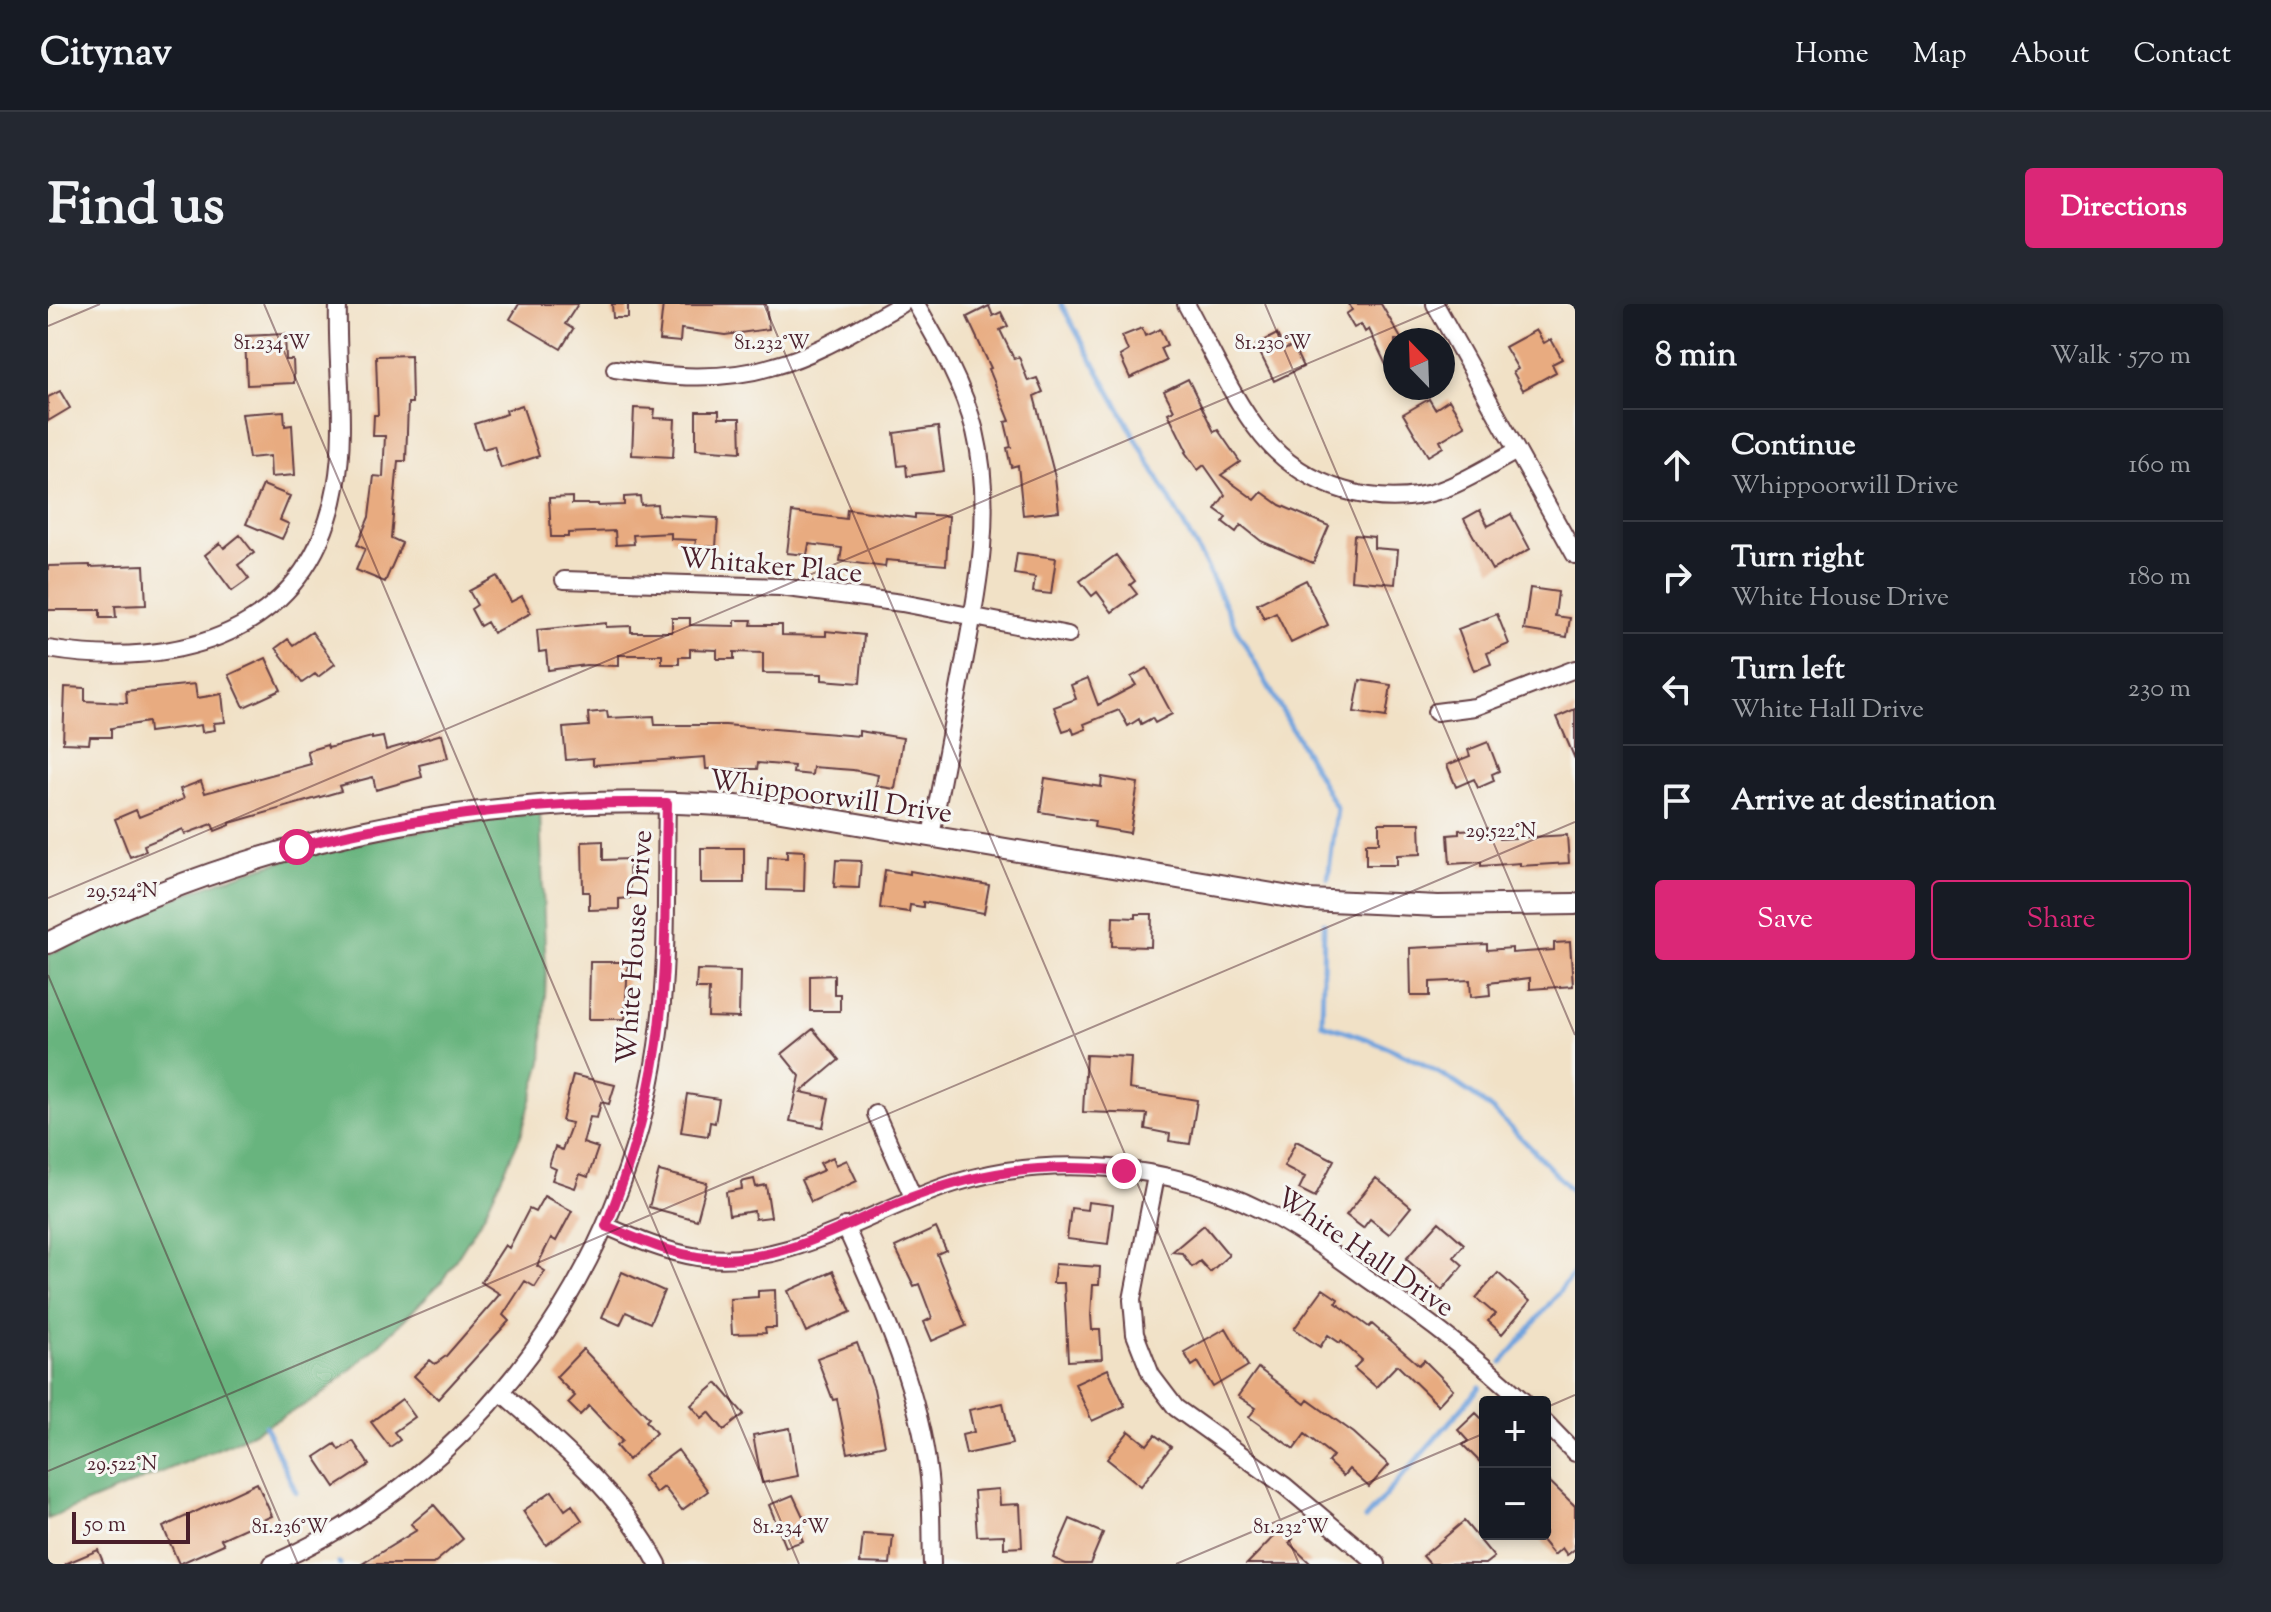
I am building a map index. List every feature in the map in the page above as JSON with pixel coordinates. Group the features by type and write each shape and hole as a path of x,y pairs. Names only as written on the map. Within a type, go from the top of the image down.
{"street":[{"path":"48,649 142,655 195,646 244,625 294,582 318,542 336,486 339,449 338,304"},
{"path":"615,369 685,377 723,376 759,370 810,352 902,304"},
{"path":"916,304 960,387 979,454 985,523 973,615 931,836"},
{"path":"1186,304 1263,436 1290,462 1326,484 1365,495 1416,496 1448,487 1517,451"},
{"path":"1435,304 1575,555"},
{"name":"Whitaker Place","path":"564,580 780,587 973,615 1068,635"},
{"path":"1436,712 1475,707 1575,669"},
{"name":"Whippoorwill Drive","path":"48,943 181,884 331,838 436,817 520,806 601,803 769,809 1308,900 1438,906 1575,904"},
{"name":"White House Drive","path":"272,1564 320,1540 393,1493 453,1443 501,1392 557,1317 606,1226 636,1143 657,1043 662,989 667,803"},
{"path":"876,1114 913,1197"},
{"name":"White Hall Drive","path":"606,1226 671,1251 697,1257 753,1257 784,1251 913,1197 986,1175 1036,1167 1101,1168 1156,1176 1223,1194 1289,1225 1446,1335 1517,1396"},
{"path":"1156,1176 1132,1300 1135,1334 1151,1375 1176,1408 1285,1486 1377,1564"},
{"path":"845,1226 894,1335 915,1401 929,1476 932,1564"},
{"path":"501,1392 598,1481 637,1529 658,1564"},
{"path":"1551,1428 1575,1453"}],"green space":[{"path":"540,812 546,974 542,1062 521,1135 484,1215 442,1281 379,1345 318,1398 239,1440 48,1519 48,955 165,902 287,860 381,838"}],"building":[{"path":"519,304 578,304 565,324 573,329 561,349 510,319"},
{"path":"612,304 628,304 628,318 613,318"},
{"path":"663,304 766,304 769,329 725,335 681,329 680,342 659,340"},
{"path":"1349,304 1381,304 1395,328 1383,328 1383,359 1369,329 1365,332 1361,324 1354,328 1346,314 1352,310"},
{"path":"989,306 993,316 1001,312 1008,326 1000,330 1014,359 1019,357 1028,381 1037,378 1043,392 1034,396 1055,477 1059,511 1023,515 1018,465 1011,467 1007,448 1011,447 1005,422 1010,421 991,368 967,317"},
{"path":"1142,328 1145,336 1160,329 1167,345 1160,348 1166,361 1130,378 1120,356 1128,351 1122,336"},
{"path":"1536,330 1544,343 1551,339 1562,359 1552,364 1556,372 1523,390 1513,372 1518,369 1505,347"},
{"path":"285,334 286,360 293,360 294,383 247,385 245,336"},
{"path":"1277,334 1284,350 1293,346 1303,367 1274,381 1256,345"},
{"path":"411,355 412,403 408,403 406,461 398,461 391,538 402,543 385,582 356,570 365,549 357,545 369,517 374,476 383,477 385,436 373,436 374,415 378,415 376,356"},
{"path":"1188,379 1214,432 1218,430 1240,462 1221,475 1255,500 1262,492 1280,505 1329,526 1313,563 1261,541 1241,525 1236,532 1223,522 1226,517 1215,509 1225,495 1204,465 1198,470 1185,452 1168,413 1174,410 1164,391"},
{"path":"60,391 70,408 48,421 48,397"},
{"path":"1427,400 1435,409 1449,400 1465,426 1440,441 1443,447 1428,456 1403,414"},
{"path":"522,405 539,456 501,468 494,446 483,449 474,424 507,414 506,410"},
{"path":"634,408 655,409 654,418 675,419 673,457 632,455"},
{"path":"284,411 285,426 292,425 295,475 271,477 270,456 249,458 242,414"},
{"path":"696,411 719,411 719,418 740,418 741,452 696,449"},
{"path":"938,427 944,471 907,476 906,465 898,466 894,433"},
{"path":"263,485 290,496 280,520 289,524 282,539 246,524"},
{"path":"640,496 641,505 657,504 658,515 718,518 716,547 695,546 696,540 671,539 671,533 633,535 634,544 616,545 615,531 551,537 549,498 572,497 572,504 598,506 624,505 624,497"},
{"path":"847,509 915,518 915,514 949,516 946,565 886,560 885,567 840,561 842,548 809,544 807,555 787,553 792,512 846,519"},
{"path":"1480,510 1488,526 1511,514 1530,549 1492,570 1464,519"},
{"path":"240,535 254,553 238,565 249,579 232,591 205,555 220,543 224,548"},
{"path":"1354,535 1374,537 1374,548 1398,550 1395,584 1351,580"},
{"path":"1017,553 1056,558 1051,594 1033,592 1035,577 1014,574"},
{"path":"1116,555 1135,581 1130,585 1137,594 1112,612 1097,592 1092,596 1080,581"},
{"path":"144,565 146,605 115,606 116,618 100,618 100,610 48,610 48,566"},
{"path":"497,576 511,602 522,596 531,613 493,633 487,622 480,626 471,609 477,605 469,591"},
{"path":"1306,580 1328,625 1291,643 1276,613 1264,619 1257,604"},
{"path":"1530,588 1558,592 1555,616 1570,618 1567,637 1524,630"},
{"path":"1497,614 1509,644 1487,653 1491,664 1474,671 1458,629"},
{"path":"672,618 690,618 690,625 735,626 735,620 752,620 751,625 782,625 782,635 826,636 826,631 864,635 860,683 822,680 822,674 763,673 763,653 734,652 734,659 717,659 717,650 690,649 690,657 679,657 679,664 662,664 662,655 619,655 619,666 586,665 548,670 546,651 539,652 537,630 606,623 606,627 631,626 631,632 672,632"},
{"path":"312,632 335,664 318,677 315,674 302,683 276,648 288,639 293,645"},
{"path":"266,658 281,690 244,707 229,675"},
{"path":"1147,668 1172,714 1155,723 1152,718 1141,724 1139,719 1128,726 1119,710 1084,724 1086,729 1074,734 1072,728 1063,731 1054,707 1076,699 1071,685 1088,678 1098,705 1136,685 1131,677"},
{"path":"1360,680 1391,685 1386,717 1354,712"},
{"path":"195,684 197,698 222,694 225,722 214,723 215,730 202,732 201,725 149,732 148,722 111,728 111,737 90,737 89,744 63,743 65,687 85,688 85,701 127,703 126,691"},
{"path":"1575,709 1575,759 1557,717"},
{"path":"607,711 608,718 654,716 655,725 725,725 859,736 859,731 903,738 895,789 876,786 878,775 853,770 813,767 812,775 793,773 794,766 758,763 757,769 706,769 705,757 593,765 593,758 566,760 563,728 589,726 588,713"},
{"path":"442,734 448,758 419,765 422,777 376,790 373,777 339,786 341,791 230,823 215,831 212,824 185,834 183,829 144,845 146,851 130,857 115,819 136,810 139,817 184,799 180,789 201,781 205,793 311,764 307,751 327,745 328,748 383,737 386,750"},
{"path":"1488,742 1499,771 1492,774 1494,781 1478,788 1474,779 1456,787 1447,765 1470,756 1468,750"},
{"path":"1102,777 1138,783 1130,833 1094,827 1095,821 1040,812 1045,778 1101,787"},
{"path":"1379,823 1420,823 1421,854 1397,855 1397,865 1366,865 1366,843 1379,843"},
{"path":"1498,828 1499,839 1567,835 1569,863 1520,866 1520,863 1481,866 1481,862 1450,864 1448,835 1459,834 1459,830"},
{"path":"603,841 603,860 629,859 630,898 619,899 619,909 589,910 589,892 583,892 582,842"},
{"path":"701,848 744,848 744,883 701,883"},
{"path":"787,850 805,851 804,891 767,890 768,857 787,858"},
{"path":"836,860 861,861 859,888 834,887"},
{"path":"885,870 910,874 910,871 989,885 984,913 923,902 923,907 910,905 909,912 880,908"},
{"path":"1136,914 1152,914 1151,947 1112,946 1113,917 1136,918"},
{"path":"1570,942 1573,986 1530,989 1530,978 1489,983 1490,995 1471,997 1470,980 1430,982 1430,996 1411,996 1410,948 1487,944 1487,950 1512,948 1512,953 1554,950 1554,943"},
{"path":"590,962 628,962 625,1019 589,1019"},
{"path":"697,970 740,971 739,1018 708,1017 709,989 696,989"},
{"path":"834,975 834,994 840,994 840,1011 810,1011 810,976"},
{"path":"813,1029 839,1060 801,1092 829,1098 823,1127 790,1121 800,1076 782,1054"},
{"path":"1086,1055 1131,1057 1129,1089 1197,1100 1190,1144 1169,1141 1170,1134 1145,1129 1147,1114 1083,1112"},
{"path":"573,1075 615,1085 609,1104 601,1102 597,1118 590,1117 583,1143 598,1148 588,1177 580,1174 575,1188 552,1180 556,1169 549,1166 555,1147 562,1150 572,1123 562,1121"},
{"path":"687,1094 719,1099 715,1123 710,1122 708,1136 681,1132"},
{"path":"1296,1141 1334,1160 1315,1197 1299,1189 1305,1177 1284,1166"},
{"path":"833,1157 836,1165 847,1160 857,1181 811,1202 801,1180 824,1170 820,1163"},
{"path":"659,1171 707,1183 697,1220 649,1207"},
{"path":"1376,1178 1411,1207 1389,1234 1370,1219 1363,1228 1346,1215"},
{"path":"754,1179 756,1187 766,1185 771,1217 755,1219 754,1211 729,1215 726,1192 742,1189 741,1182"},
{"path":"544,1196 572,1211 556,1241 551,1238 537,1266 545,1271 535,1287 525,1281 503,1315 509,1321 438,1399 414,1376 430,1360 435,1364 446,1356 500,1294 481,1282 505,1245 509,1248 529,1209 535,1212"},
{"path":"1088,1202 1113,1205 1108,1244 1067,1239 1071,1208 1087,1210"},
{"path":"1439,1222 1464,1244 1454,1257 1463,1265 1442,1290 1406,1259"},
{"path":"1204,1225 1229,1255 1210,1272 1200,1261 1192,1267 1182,1253 1172,1252"},
{"path":"936,1228 946,1250 937,1254 966,1326 932,1341 924,1322 932,1318 919,1284 914,1286 895,1247"},
{"path":"1055,1264 1100,1267 1099,1285 1093,1285 1091,1315 1092,1330 1100,1330 1102,1359 1068,1361 1064,1283 1053,1283"},
{"path":"833,1271 851,1312 806,1332 788,1291"},
{"path":"622,1272 664,1291 650,1323 626,1312 620,1325 602,1317"},
{"path":"1498,1273 1530,1301 1502,1334 1488,1321 1495,1314 1476,1298"},
{"path":"1323,1289 1338,1299 1336,1303 1369,1327 1372,1324 1419,1365 1424,1360 1453,1389 1438,1405 1397,1365 1376,1387 1354,1368 1362,1360 1341,1341 1328,1335 1320,1347 1294,1329"},
{"path":"775,1290 776,1328 765,1328 766,1333 732,1334 730,1299 758,1297 758,1291"},
{"path":"1226,1328 1248,1366 1213,1387 1198,1362 1192,1366 1184,1352"},
{"path":"857,1343 874,1389 885,1445 848,1453 837,1399 833,1400 817,1358"},
{"path":"583,1349 649,1418 646,1421 656,1433 628,1460 616,1446 622,1441 589,1406 580,1415 568,1403 575,1396 556,1377"},
{"path":"1258,1368 1305,1404 1308,1400 1354,1433 1389,1465 1369,1487 1349,1469 1343,1476 1328,1462 1333,1456 1305,1434 1294,1449 1249,1417 1256,1408 1238,1396"},
{"path":"1108,1369 1125,1406 1092,1421 1075,1384"},
{"path":"717,1383 744,1414 724,1430 709,1412 702,1418 691,1405"},
{"path":"402,1399 415,1417 394,1432 400,1440 390,1447 371,1422"},
{"path":"1003,1403 1012,1444 966,1454 962,1435 974,1432 969,1410"},
{"path":"1476,1413 1479,1416 1479,1461 1463,1445 1468,1441 1458,1430"},
{"path":"790,1428 798,1476 762,1483 753,1435"},
{"path":"1129,1431 1147,1445 1155,1435 1171,1447 1141,1486 1107,1459"},
{"path":"353,1441 369,1465 335,1487 315,1457 335,1444 339,1450"},
{"path":"678,1450 708,1491 682,1510 664,1487 656,1493 643,1476"},
{"path":"257,1483 272,1516 221,1539 224,1544 179,1564 163,1527"},
{"path":"1551,1483 1575,1506 1575,1549 1567,1555 1562,1548 1554,1555 1542,1540 1551,1540"},
{"path":"999,1489 1000,1505 1020,1504 1022,1547 1004,1548 1004,1535 977,1536 974,1491"},
{"path":"552,1491 565,1510 572,1505 582,1520 546,1545 523,1511"},
{"path":"793,1495 806,1523 797,1527 803,1541 786,1547 769,1505"},
{"path":"434,1505 463,1539 433,1564 362,1564 417,1530 411,1524"},
{"path":"1070,1519 1103,1533 1090,1564 1066,1564 1053,1558"},
{"path":"1464,1521 1494,1557 1485,1564 1430,1564 1423,1556"},
{"path":"1282,1528 1293,1539 1289,1543 1311,1564 1247,1564"},
{"path":"863,1534 893,1536 890,1564 860,1563"},
{"path":"98,1550 104,1564 65,1564"}],"waterway":[{"path":"1061,304 1337,809 1328,879"},
{"path":"1324,923 1322,1024 1401,1053 1456,1083 1500,1118 1575,1194"},
{"path":"1502,1363 1575,1272"},
{"path":"1365,1519 1480,1387"},
{"path":"265,1426 296,1492"}],"route":[{"path":"297,847 397,824 476,811 562,804 667,803 661,1014 657,1043 636,1143 606,1226 640,1240 697,1257 724,1259 768,1255 805,1243 913,1197 994,1173 1053,1166 1124,1171"}]}
